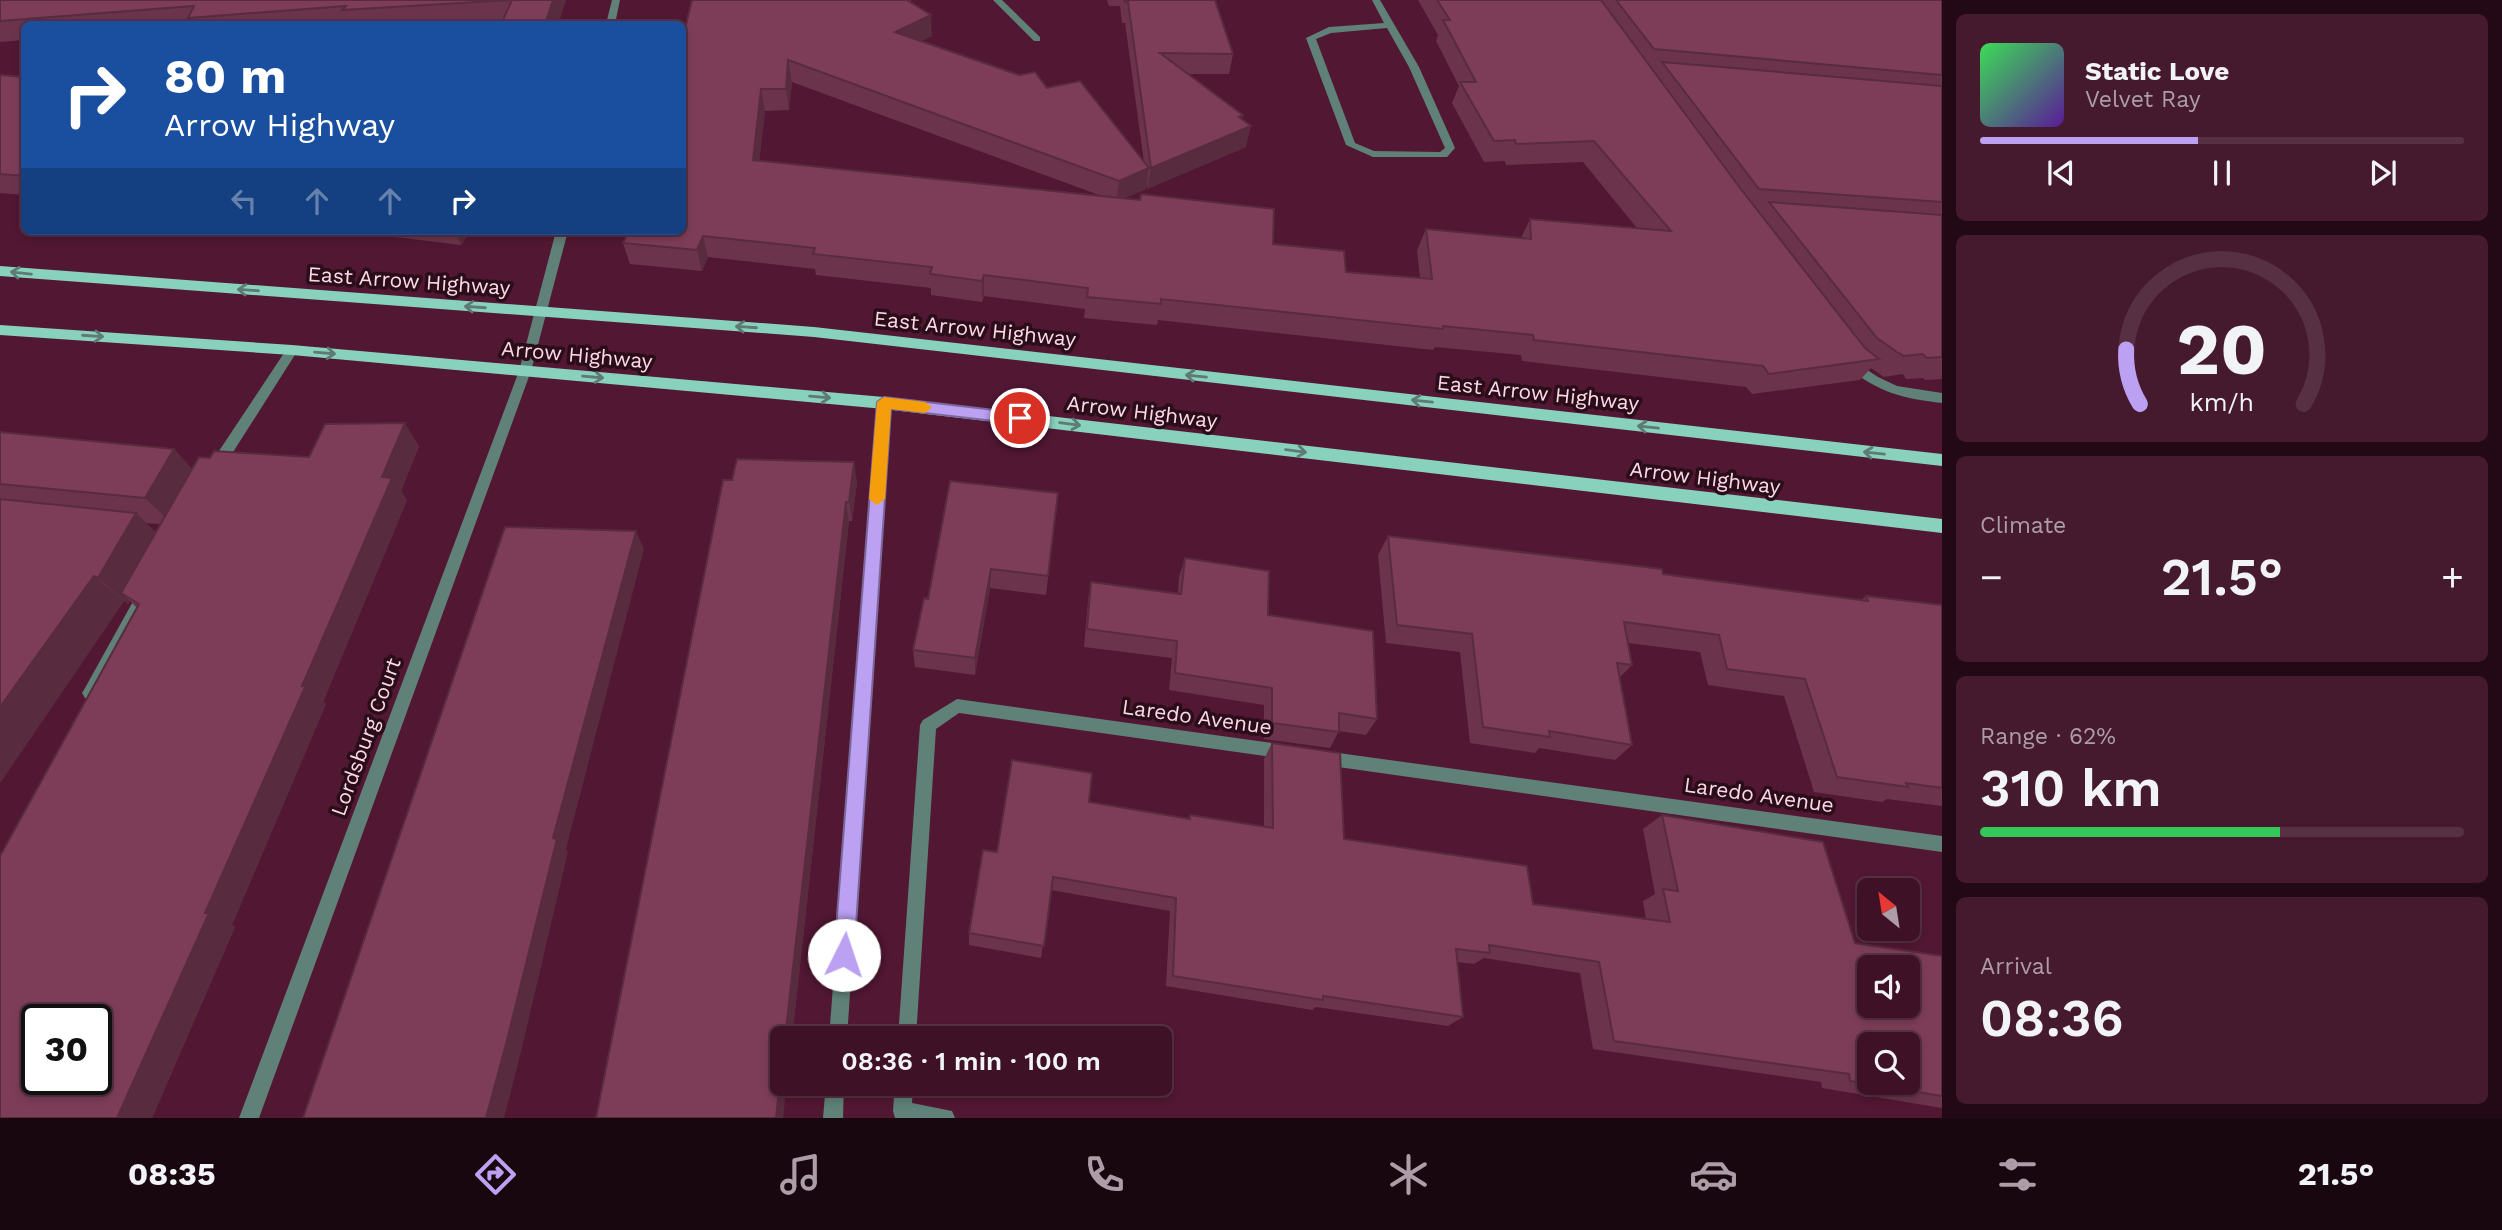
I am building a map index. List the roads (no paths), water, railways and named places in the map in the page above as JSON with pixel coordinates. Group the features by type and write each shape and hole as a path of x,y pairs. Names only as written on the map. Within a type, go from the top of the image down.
{"main road":[{"name":"East Arrow Highway","path":"0,271 814,332 1942,460"},
{"name":"Arrow Highway","path":"0,330 292,349 525,372 884,402 1942,526"}],"street":[{"path":"611,21 616,0"},
{"path":"997,0 1037,39"},
{"path":"1376,0 1414,67 1450,148 1443,155 1373,155 1351,145 1311,38 1329,30 1390,25"},
{"name":"Lordsburg Court","path":"249,1118 525,372 543,312 561,235"},
{"path":"208,479 292,349"},
{"path":"1844,354 1870,381 1898,393 1942,398"},
{"path":"839,1026 884,402"},
{"path":"80,712 152,581"},
{"name":"Laredo Avenue","path":"908,1026 928,725 957,706 1942,844"},
{"path":"833,1118 834,1096"},
{"path":"903,1096 902,1111 945,1118"}]}
